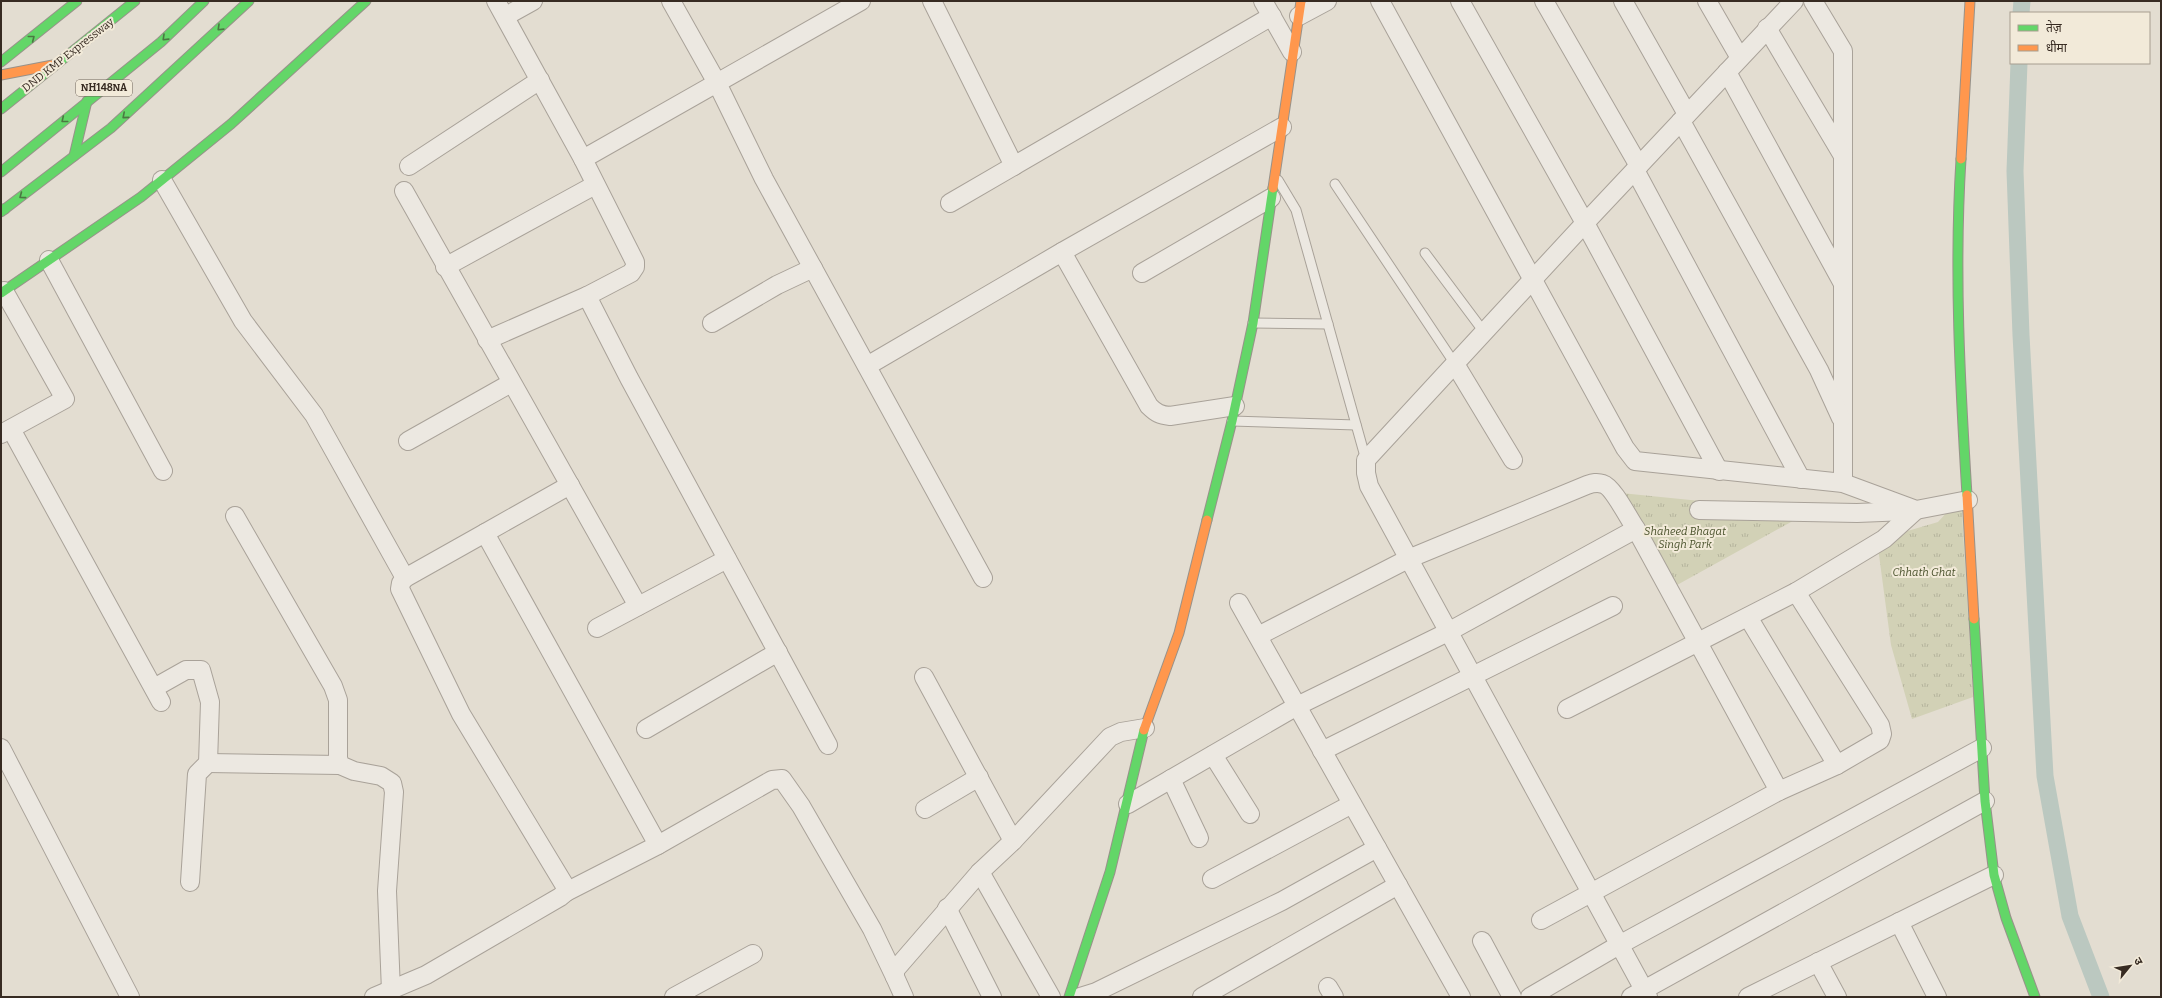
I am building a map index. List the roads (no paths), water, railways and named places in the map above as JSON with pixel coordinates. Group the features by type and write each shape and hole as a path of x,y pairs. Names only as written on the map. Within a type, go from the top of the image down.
{"main road":[{"path":"1,62 77,1"},
{"name":"DND KMP Expressway","path":"1,109 135,1"},
{"name":"NH148NA","path":"1,172 161,42 204,1"},
{"path":"2,210 111,128 166,80 249,1"},
{"path":"2,292 162,180 231,124 366,1"},
{"path":"1970,1 1957,220 1968,500 1985,802 1994,875 2006,918 2035,997"},
{"path":"1069,997 1110,872 1128,804 1145,728 1179,633 1233,414 1253,323 1292,52 1300,8"},
{"path":"1,75 57,65"},
{"path":"74,156 87,101"}],"street":[{"path":"487,340 587,296 631,273 635,267 634,262 583,159 506,16 496,1"},
{"path":"506,16 533,1"},
{"path":"671,1 717,83 764,179 983,578"},
{"path":"583,159 861,1"},
{"path":"932,1 1014,166"},
{"path":"1300,8 1327,1"},
{"path":"1380,1 1625,448 1635,461 1844,483 1916,510"},
{"path":"1460,1 1585,223 1719,471"},
{"path":"1544,1 1637,168 1801,479"},
{"path":"1623,1 1819,370 1844,424"},
{"path":"1707,1 1740,58"},
{"path":"1813,1 1843,51 1844,483"},
{"path":"1790,3 1366,460 1366,473 1369,486 1619,945 1641,994 1985,802"},
{"path":"950,203 1014,166 1268,9 1292,52"},
{"path":"1768,28 1843,157"},
{"path":"1727,72 1843,284"},
{"path":"409,166 540,80"},
{"path":"867,366 1062,252 1282,127"},
{"path":"162,180 243,321 314,415 405,578"},
{"path":"445,267 595,185"},
{"path":"404,191 445,267 638,606"},
{"path":"1142,273 1272,198"},
{"path":"1062,252 1149,406 1155,412 1170,416 1233,414"},
{"path":"49,260 163,471"},
{"path":"712,322 777,285 813,268"},
{"path":"2,292 65,399 6,432 158,695 186,670 201,670 210,702 208,763 197,774 190,882"},
{"path":"587,296 632,385 828,745"},
{"path":"1455,364 1513,460"},
{"path":"408,441 511,382"},
{"path":"1258,636 1408,559 1595,482 1604,484 1611,490 1636,529 1779,791"},
{"path":"566,892 565,886 461,714 400,589 401,583 405,578 570,485"},
{"path":"1699,510 1857,513 1916,510 1968,500"},
{"path":"1567,709 1796,592 1884,539 1916,510"},
{"path":"235,516 334,686 338,700 338,758 340,765"},
{"path":"1128,804 1297,706 1448,632 1636,529"},
{"path":"485,533 658,845"},
{"path":"597,628 727,559"},
{"path":"1541,920 1590,892 1779,791 1837,765 1880,740 1882,734 1880,725 1796,592"},
{"path":"1239,603 1461,997"},
{"path":"1322,751 1613,606"},
{"path":"1748,617 1837,765"},
{"path":"646,729 778,652"},
{"path":"924,677 1013,841"},
{"path":"895,977 895,970 900,962 947,908 980,872 1013,841 1110,737 1121,732 1145,728"},
{"path":"1,748 130,997"},
{"path":"1530,997 1619,945 1982,748"},
{"path":"1213,755 1250,814"},
{"path":"208,763 340,765 354,772 381,776 392,784 394,792 387,891 391,991"},
{"path":"924,809 979,778"},
{"path":"374,997 426,975 560,897 566,892 658,845 772,780 782,779 801,806 868,922 904,997"},
{"path":"1171,779 1199,838"},
{"path":"1212,879 1352,804"},
{"path":"1080,997 1096,992 1282,901 1377,848"},
{"path":"980,872 1051,997"},
{"path":"1748,997 1776,991 1818,962 1994,875"},
{"path":"1202,997 1398,885"},
{"path":"947,908 992,997"},
{"path":"1898,922 1937,997"},
{"path":"1482,941 1512,997"},
{"path":"674,997 753,954"},
{"path":"1818,962 1837,997"}],"lane":[{"path":"1275,175 1296,210 1366,460"},
{"path":"1335,184 1455,364"},
{"path":"1425,253 1484,332"},
{"path":"1253,323 1328,324"},
{"path":"1233,414 1356,425"}],"waterway":[{"path":"2021,12 2022,1"},
{"path":"2019,64 2015,171 2021,335 2045,776 2070,916 2101,997"}],"park label":[{"name":"Shaheed Bhagat Singh Park","path":"1685,537"},
{"name":"Chhath Ghat","path":"1924,572"}]}
